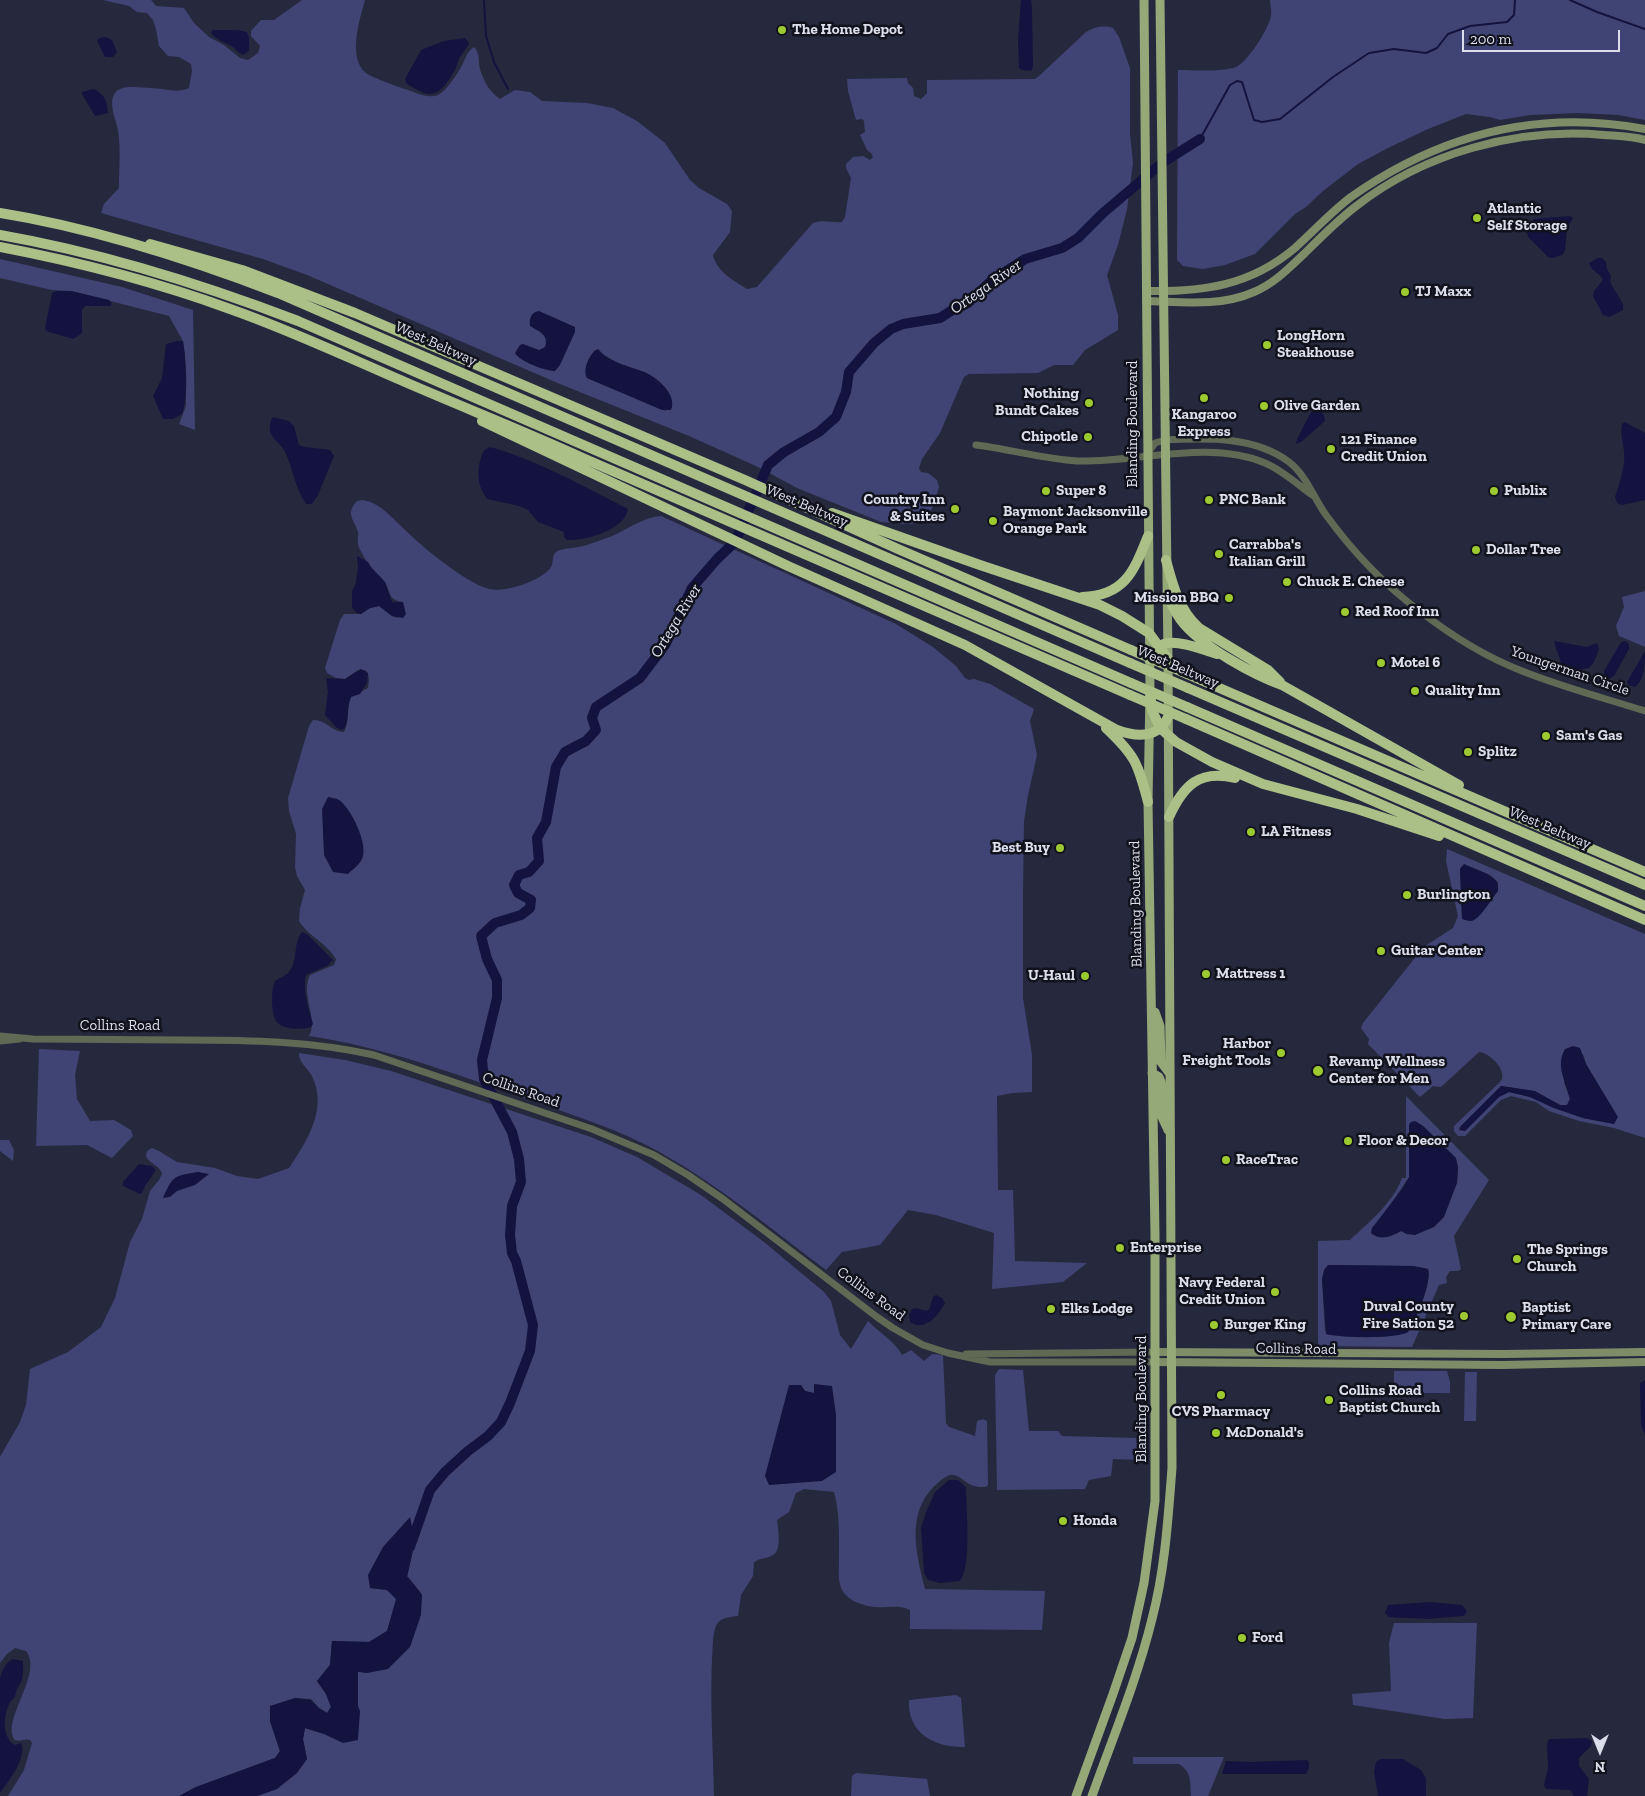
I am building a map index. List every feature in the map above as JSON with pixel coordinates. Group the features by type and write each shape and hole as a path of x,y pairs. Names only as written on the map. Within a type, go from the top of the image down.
{"highway":[{"name":"West Beltway","path":"0,213 104,235 203,266 278,293 1645,885"},
{"path":"0,235 108,258 194,283 246,301 336,338 1645,906"},
{"path":"104,235 162,246 242,270 364,317 745,480 907,553 1645,872"},
{"path":"0,247 113,273 213,303 292,333 408,384 528,433 752,532 1130,694 1645,920"},
{"path":"408,384 666,509 965,645 1098,720 1126,733 1148,734 1160,728 1168,717"},
{"path":"770,491 980,565 1079,597 1111,610 1149,633 1164,645 1197,648 1229,659"},
{"path":"1079,597 1106,593 1124,582 1135,568 1148,536"},
{"path":"1166,560 1178,600 1191,620 1199,628 1268,670 1282,685"},
{"path":"1167,594 1175,611 1185,625 1199,638 1229,659 1264,678 1282,685 1463,787 1479,799"},
{"path":"1149,658 1164,645"},
{"path":"1164,645 1168,658"},
{"path":"1150,692 1152,710 1160,728 1168,736 1212,762 1263,784"},
{"path":"1098,720 1131,753 1139,769 1148,802"},
{"path":"1169,817 1182,792 1191,783 1201,778 1229,776 1382,816 1490,853"}],"main road":[{"name":"Blanding Boulevard","path":"1076,1796 1132,1638 1144,1583 1155,1501 1155,1235 1148,802 1150,692 1144,0"},
{"name":"Blanding Boulevard","path":"1160,0 1167,594 1164,645"},
{"path":"1146,291 1209,288 1232,283 1254,275 1295,248 1338,208 1384,175 1434,150 1502,129 1547,123 1604,123 1645,129"},
{"path":"1146,301 1222,302 1255,292 1281,276 1334,226 1376,192 1444,158 1481,146 1509,139 1565,133 1588,133 1645,140"},
{"name":"Blanding Boulevard","path":"1092,1796 1130,1694 1146,1642 1160,1582 1170,1501 1172,1352 1168,658"},
{"path":"1152,1000 1160,1026 1161,1062 1170,1074"},
{"path":"1152,1073 1161,1082 1162,1117 1170,1135"},
{"name":"Collins Road","path":"1154,1357 1172,1352 1504,1354 1645,1352"},
{"name":"Collins Road","path":"1154,1357 1172,1362 1502,1365 1645,1362"},
{"path":"1155,1501 1170,1501"},
{"path":"1132,1638 1146,1642"},
{"path":"1085,1773 1099,1777"}],"street":[{"path":"1334,226 1338,208"},
{"path":"1147,456 1155,443 1165,440"},
{"name":"Youngerman Circle","path":"1165,440 1236,441 1263,448 1289,462 1302,474 1312,495 1339,532 1370,569 1398,595 1454,636 1521,671 1645,712"},
{"path":"1234,454 1236,441"},
{"name":"Youngerman Circle","path":"976,445 1078,461 1119,460 1165,454 1234,454 1265,462 1312,495"},
{"name":"Collins Road","path":"0,1036 22,1039 259,1040 306,1043 343,1048 374,1055 614,1137 670,1164 723,1199 889,1326 923,1345 948,1353 1154,1357"},
{"name":"Collins Road","path":"0,1042 22,1039"}],"shaded area":[{"path":"103,0 151,0 156,6 184,8 194,23 209,37 224,45 240,58 248,60 258,53 260,46 251,36 251,31 261,20 274,20 302,0 365,0 358,27 357,58 360,66 366,73 374,77 421,95 438,95 450,84 467,54 474,47 485,82 500,99 515,90 530,92 542,101 587,103 613,108 637,121 665,143 690,180 699,188 727,204 732,211 730,232 713,255 722,271 747,289 757,287 813,223 820,221 842,222 845,217 851,178 846,164 853,157 863,156 870,160 873,157 867,150 860,135 865,132 864,121 862,119 856,120 848,91 847,79 907,78 908,83 913,88 914,96 921,99 927,93 927,80 1035,79 1086,32 1099,27 1113,28 1119,37 1130,68 1130,134 1133,163 1127,209 1118,245 1107,275 1118,315 1118,330 1085,350 1073,365 1054,365 1038,373 969,374 964,377 940,433 922,459 919,468 921,472 928,473 937,480 939,487 934,504 926,520 920,523 907,524 881,522 797,488 756,466 689,436 560,384 307,275 263,259 101,213 104,204 119,188 119,137 112,106 115,93 122,88 132,87 175,91 184,90 189,88 192,71 191,64 179,57 168,56 159,46 153,20 147,13 137,12 129,6","holes":["595,350 618,363 645,372 664,387 666,411 587,378 586,367"]},
{"path":"1021,0 1031,0 1032,70 1019,68 1018,40"},
{"path":"1270,0 1645,0 1645,120 1618,115 1578,113 1530,115 1500,120 1466,114 1428,129 1358,164 1295,214 1255,254 1225,265 1203,269 1183,266 1177,260 1178,70 1220,70 1238,66 1250,54 1266,29 1271,16"},
{"path":"213,30 247,32 249,51 243,55 216,38 211,33"},
{"path":"106,37 112,40 117,52 113,57 105,57 97,41 99,38"},
{"path":"465,38 469,43 459,59 456,69 439,91 428,94 406,83 405,79 421,50 444,41"},
{"path":"94,89 105,99 108,113 95,116 82,94 82,92"},
{"path":"1570,216 1573,218 1567,229 1565,251 1562,255 1552,258 1548,257 1528,237 1526,228 1534,219"},
{"path":"1602,258 1606,262 1611,276 1610,282 1623,304 1623,310 1609,317 1603,315 1593,296 1594,291 1603,280 1589,263"},
{"path":"0,259 122,287 193,310 195,430 179,424 186,406 185,354 183,341 169,316 71,291 52,290 0,278"},
{"path":"71,291 109,300 112,304 110,306 85,306 82,310 82,333 73,339 46,331 45,328 52,293"},
{"path":"539,311 575,327 575,332 560,365 555,371 533,365 515,353 520,345 523,344 539,350 545,347 545,337 530,326 531,316"},
{"path":"183,341 186,398 182,414 173,419 163,419 153,396 162,378 166,344"},
{"path":"598,349 608,358 644,372 660,382 672,398 671,410 662,410 587,378 585,371 588,362 592,354"},
{"path":"1317,409 1324,415 1325,421 1301,442 1296,444 1310,414"},
{"path":"273,417 289,421 294,426 299,445 330,450 334,456 318,495 312,504 306,504 296,484 284,450 271,434 270,425"},
{"path":"1625,422 1645,433 1645,500 1622,505 1617,503 1615,497 1624,462 1621,431 1622,424"},
{"path":"490,447 525,459 595,492 628,509 625,516 620,523 603,533 584,539 567,540 564,537 564,532 538,522 528,510 519,506 487,499 483,493 478,475 484,450"},
{"path":"363,500 375,504 384,510 420,543 456,571 479,585 496,590 522,585 540,577 551,567 554,554 558,551 590,544 612,536 642,521 661,516 896,624 933,647 956,666 965,678 990,684 1034,709 1030,721 1037,755 1024,821 1023,891 1023,998 1032,1055 1032,1092 997,1096 998,1190 1013,1190 1015,1261 1087,1263 1063,1282 992,1289 994,1233 936,1215 908,1210 880,1245 842,1252 826,1270 705,1180 647,1145 581,1118 421,1063 365,1047 309,1036 312,1030 312,1022 307,982 310,975 334,965 336,959 299,921 305,890 297,876 295,867 296,834 289,811 288,798 309,726 313,720 321,721 336,730 344,732 351,697 368,688 369,681 365,670 358,670 345,679 336,678 327,673 325,668 340,620 344,614 361,614 370,608 379,606 392,616 398,618 403,602 392,597 384,581 370,567 358,546 358,532 351,513 357,501"},
{"path":"357,556 368,562 385,582 392,602 403,602 406,614 403,618 392,616 379,606 370,608 361,614 352,608 352,591 356,583 358,567"},
{"path":"1645,591 1645,647 1619,636 1616,626 1624,607 1622,597"},
{"path":"1554,641 1587,647 1597,643 1599,649 1594,662 1589,668 1579,670 1561,663"},
{"path":"1625,641 1629,644 1629,649 1614,676 1609,679 1604,675 1604,671 1621,642"},
{"path":"1645,651 1644,671 1641,680 1635,687 1628,685 1627,682"},
{"path":"361,669 368,673 367,683 360,694 351,697 346,725 341,730 325,715 328,691 326,678 345,679"},
{"path":"328,797 339,800 344,804 357,826 363,842 362,859 348,874 333,872 324,855 322,809"},
{"path":"1447,849 1645,934 1645,1138 1614,1128 1579,1121 1549,1111 1536,1102 1511,1096 1501,1100 1465,1136 1458,1136 1454,1131 1454,1126 1502,1079 1500,1067 1494,1060 1486,1054 1479,1052 1441,1087 1433,1086 1420,1097 1368,1044 1369,1039 1361,1028 1363,1023 1418,954 1419,950 1453,928 1458,916 1446,861","holes":["1464,864 1490,875 1498,882 1498,891 1471,921 1462,919 1460,869","1583,1054 1586,1064 1616,1115 1614,1124 1583,1118 1530,1097 1509,1092 1499,1097 1465,1131 1459,1128 1501,1086 1534,1091 1560,1105 1567,1105 1570,1099 1564,1082"]},
{"path":"1464,864 1492,877 1498,885 1498,891 1487,907 1477,918 1471,921 1462,919 1460,869"},
{"path":"302,932 307,934 333,960 327,966 306,975 305,994 313,1024 311,1027 298,1029 282,1026 276,1021 272,1001 275,981 288,973 292,968 297,941"},
{"path":"1573,1046 1580,1048 1586,1064 1618,1117 1614,1124 1583,1118 1530,1097 1509,1092 1499,1097 1465,1131 1459,1130 1501,1086 1535,1091 1560,1105 1567,1105 1570,1099 1562,1074 1561,1062 1565,1049"},
{"path":"39,1049 80,1051 75,1075 77,1099 90,1121 114,1120 131,1130 133,1136 112,1158 87,1145 36,1146"},
{"path":"299,1053 345,1060 391,1071 591,1137 637,1157 701,1195 764,1242 824,1292 831,1301 840,1335 851,1349 868,1321 895,1345 902,1355 911,1350 924,1361 932,1354 943,1355 946,1423 949,1427 975,1436 977,1421 983,1419 987,1421 988,1485 986,1487 971,1485 956,1476 950,1475 933,1487 922,1503 918,1514 916,1539 925,1589 1045,1591 1042,1630 910,1629 910,1610 899,1607 867,1606 851,1599 841,1588 839,1581 839,1526 834,1492 804,1489 796,1493 789,1512 777,1520 779,1539 776,1552 771,1556 754,1562 753,1576 741,1595 738,1616 721,1620 715,1628 713,1636 711,1693 714,1796 257,1796 277,1789 307,1759 303,1739 305,1728 324,1734 352,1670 367,1673 417,1602 407,1577 415,1541 370,1588 387,1590 397,1599 387,1631 369,1642 332,1641 330,1665 317,1681 326,1694 331,1707 327,1713 319,1708 311,1699 295,1698 270,1721 280,1751 275,1758 196,1787 179,1796 8,1796 24,1770 32,1743 30,1740 15,1740 12,1732 13,1721 30,1672 30,1661 26,1651 15,1648 0,1663 0,1457 20,1422 26,1405 30,1369 68,1352 101,1327 115,1298 130,1242 142,1219 150,1191 162,1174 147,1159 147,1151 152,1148 177,1162 215,1168 237,1176 258,1179 289,1168 308,1136 313,1124 318,1100 312,1076","holes":["814,1384 822,1481 801,1385 805,1391 814,1393"]},
{"path":"1406,1096 1489,1180 1454,1236 1461,1269 1450,1271 1446,1277 1447,1283 1439,1285 1412,1347 1318,1346 1318,1241 1350,1240 1380,1212 1393,1196 1402,1178 1406,1178","holes":["1411,1122 1423,1126 1453,1155 1458,1167 1457,1183 1407,1234 1401,1231 1382,1237 1371,1233 1409,1177 1409,1125","1331,1265 1413,1266 1428,1269 1429,1275 1426,1291 1408,1332 1388,1336 1366,1337 1344,1336 1325,1331 1322,1279"]},
{"path":"1415,1121 1423,1126 1456,1158 1458,1167 1457,1183 1444,1217 1434,1227 1415,1235 1401,1231 1389,1236 1378,1237 1371,1233 1372,1228 1403,1188 1409,1177 1409,1125"},
{"path":"0,1140 9,1140 14,1150 13,1161 0,1151"},
{"path":"139,1164 152,1166 156,1170 140,1194 123,1186 123,1182"},
{"path":"198,1172 209,1174 195,1185 177,1191 170,1197 163,1198 169,1185 175,1178"},
{"path":"1328,1265 1413,1266 1428,1269 1429,1275 1426,1291 1408,1332 1393,1336 1368,1337 1326,1334 1322,1279 1324,1270"},
{"path":"936,1295 942,1298 945,1303 939,1313 926,1324 916,1325 910,1322 909,1315 912,1309 929,1310 933,1297"},
{"path":"999,1369 1023,1370 1029,1431 1058,1431 1062,1436 1136,1438 1143,1449 1141,1460 1113,1459 1111,1476 1089,1480 1085,1489 997,1490 995,1375"},
{"path":"1394,1371 1447,1371 1450,1393 1394,1393"},
{"path":"1465,1372 1477,1372 1476,1421 1464,1421"},
{"path":"1645,1380 1645,1435 1641,1425 1640,1383"},
{"path":"814,1384 832,1386 836,1415 836,1472 822,1481 769,1485 765,1476 789,1385 801,1385 805,1391 814,1393"},
{"path":"949,1480 958,1480 966,1487 966,1563 960,1581 940,1583 928,1580 924,1573 921,1528 935,1492"},
{"path":"410,1517 415,1541 407,1577 417,1602 420,1618 410,1647 388,1669 367,1673 352,1671 348,1681 360,1711 358,1740 343,1743 305,1728 303,1739 307,1759 297,1773 277,1789 257,1796 179,1796 196,1787 275,1758 280,1751 270,1721 270,1706 295,1698 311,1700 327,1713 331,1707 326,1694 317,1681 330,1665 332,1641 369,1642 387,1631 396,1599 387,1590 370,1588 368,1575 383,1547"},
{"path":"1430,1602 1462,1605 1467,1611 1464,1616 1427,1619 1389,1617 1385,1613 1388,1605"},
{"path":"1394,1623 1477,1623 1473,1718 1445,1719 1353,1705 1352,1694 1391,1691 1389,1643"},
{"path":"13,1659 23,1661 23,1674 15,1697 8,1707 5,1729 10,1741 15,1745 21,1743 22,1755 8,1783 0,1793 0,1678 8,1662"},
{"path":"956,1695 961,1698 965,1747 943,1745 925,1736 918,1730 910,1712 909,1700"},
{"path":"1587,1738 1592,1741 1591,1746 1579,1758 1579,1766 1589,1779 1587,1796 1574,1796 1570,1790 1546,1789 1544,1785 1548,1768 1547,1744 1549,1739"},
{"path":"1133,1757 1224,1757 1208,1796 1191,1796 1188,1774 1179,1764 1133,1764"},
{"path":"1380,1759 1403,1759 1421,1770 1426,1778 1426,1796 1378,1796 1374,1772 1376,1762"},
{"path":"1307,1760 1309,1768 1306,1774 1222,1774 1226,1761"},
{"path":"856,1773 927,1779 930,1796 851,1796 852,1776"}],"waterway":[{"path":"484,0 486,36 494,62 508,89"},
{"name":"Ortega River","path":"1200,139 1230,85 1237,81 1242,82 1254,120 1262,122 1280,119 1333,77 1369,53 1394,49 1426,53 1437,48 1448,34 1470,26 1507,22 1514,15 1515,0"},
{"name":"Ortega River","path":"1570,0 1645,29"},
{"name":"Ortega River","path":"410,1547 430,1490 445,1472 488,1436 501,1422 530,1351 533,1325 516,1261 512,1253 510,1235 512,1206 521,1182 519,1159 512,1132 484,1079 482,1060 497,998 497,980 487,959 481,936 495,923 521,915 530,908 531,900 518,893 514,885 519,875 529,872 539,861 537,838 546,822 556,767 565,752 586,741 596,730 592,718 596,707 640,678 665,645 692,588 717,559 735,542 768,465 784,452 819,432 836,417 846,392 849,372 874,343 891,329 903,324 940,318 957,307 968,303 991,281 1025,259 1062,248 1078,238 1103,213 1162,163 1200,139"},
{"name":"Ortega River","path":"405,1581 417,1596 416,1614"},
{"name":"Ortega River","path":"353,1706 353,1669 361,1661"}],"place":[{"name":"The Home Depot","path":"782,30"},
{"name":"Atlantic Self Storage","path":"1477,218"},
{"name":"TJ Maxx","path":"1405,292"},
{"name":"LongHorn Steakhouse","path":"1267,345"},
{"name":"Kangaroo Express","path":"1204,398"},
{"name":"Nothing Bundt Cakes","path":"1089,403"},
{"name":"Olive Garden","path":"1264,406"},
{"name":"Chipotle","path":"1088,437"},
{"name":"121 Finance Credit Union","path":"1331,449"},
{"name":"Super 8","path":"1046,491"},
{"name":"Publix","path":"1494,491"},
{"name":"PNC Bank","path":"1209,500"},
{"name":"Country Inn & Suites","path":"955,509"},
{"name":"Baymont Jacksonville Orange Park","path":"993,521"},
{"name":"Dollar Tree","path":"1476,550"},
{"name":"Carrabba's Italian Grill","path":"1219,554"},
{"name":"Chuck E. Cheese","path":"1287,582"},
{"name":"Mission BBQ","path":"1229,598"},
{"name":"Red Roof Inn","path":"1345,612"},
{"name":"Motel 6","path":"1381,663"},
{"name":"Quality Inn","path":"1415,691"},
{"name":"Sam's Gas","path":"1546,736"},
{"name":"Splitz","path":"1468,752"},
{"name":"LA Fitness","path":"1251,832"},
{"name":"Best Buy","path":"1060,848"},
{"name":"Burlington","path":"1407,895"},
{"name":"Guitar Center","path":"1381,951"},
{"name":"Mattress 1","path":"1206,974"},
{"name":"U-Haul","path":"1085,976"},
{"name":"Harbor Freight Tools","path":"1281,1053"},
{"name":"Revamp Wellness Center for Men","path":"1318,1071"},
{"name":"Floor & Decor","path":"1348,1141"},
{"name":"RaceTrac","path":"1226,1160"},
{"name":"Enterprise","path":"1120,1248"},
{"name":"The Springs Church","path":"1517,1259"},
{"name":"Navy Federal Credit Union","path":"1275,1292"},
{"name":"Elks Lodge","path":"1051,1309"},
{"name":"Duval County Fire Sation 52","path":"1464,1316"},
{"name":"Baptist Primary Care","path":"1511,1317"},
{"name":"Burger King","path":"1214,1325"},
{"name":"CVS Pharmacy","path":"1221,1395"},
{"name":"Collins Road Baptist Church","path":"1329,1400"},
{"name":"McDonald's","path":"1216,1433"},
{"name":"Honda","path":"1063,1521"},
{"name":"Ford","path":"1242,1638"}]}
